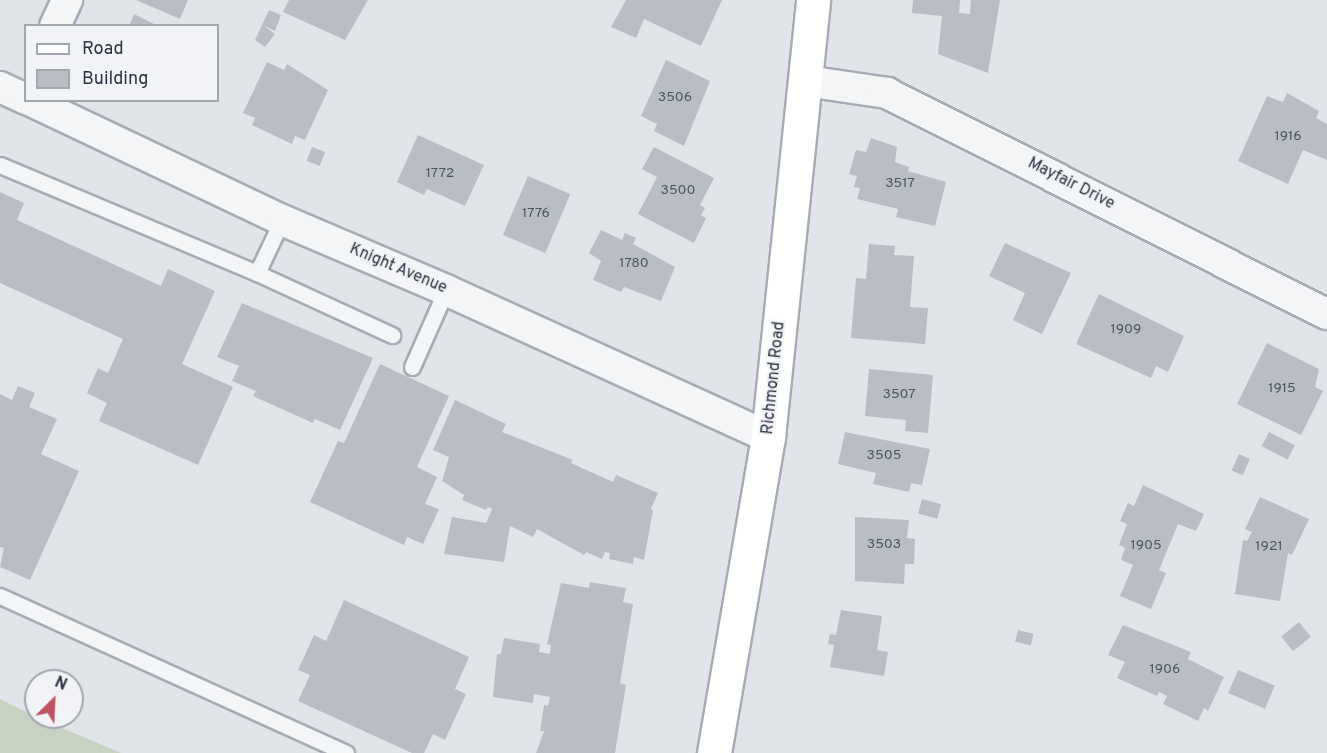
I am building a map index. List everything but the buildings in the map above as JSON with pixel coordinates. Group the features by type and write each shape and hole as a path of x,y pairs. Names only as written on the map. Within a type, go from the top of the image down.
{"main road":[{"name":"Richmond Road","path":"714,753 768,437 813,0"}],"street":[{"path":"56,24 67,0"},
{"name":"Mayfair Drive","path":"806,81 887,93 1327,314"},
{"name":"Knight Avenue","path":"35,102 282,220 446,290 768,437"}],"lane":[{"path":"0,165 257,273 392,335"},
{"path":"257,273 282,220"},
{"path":"412,367 446,290"},
{"path":"0,596 346,753"}],"green space":[{"path":"0,699 24,711 24,729 64,729 121,753 0,753"}]}
